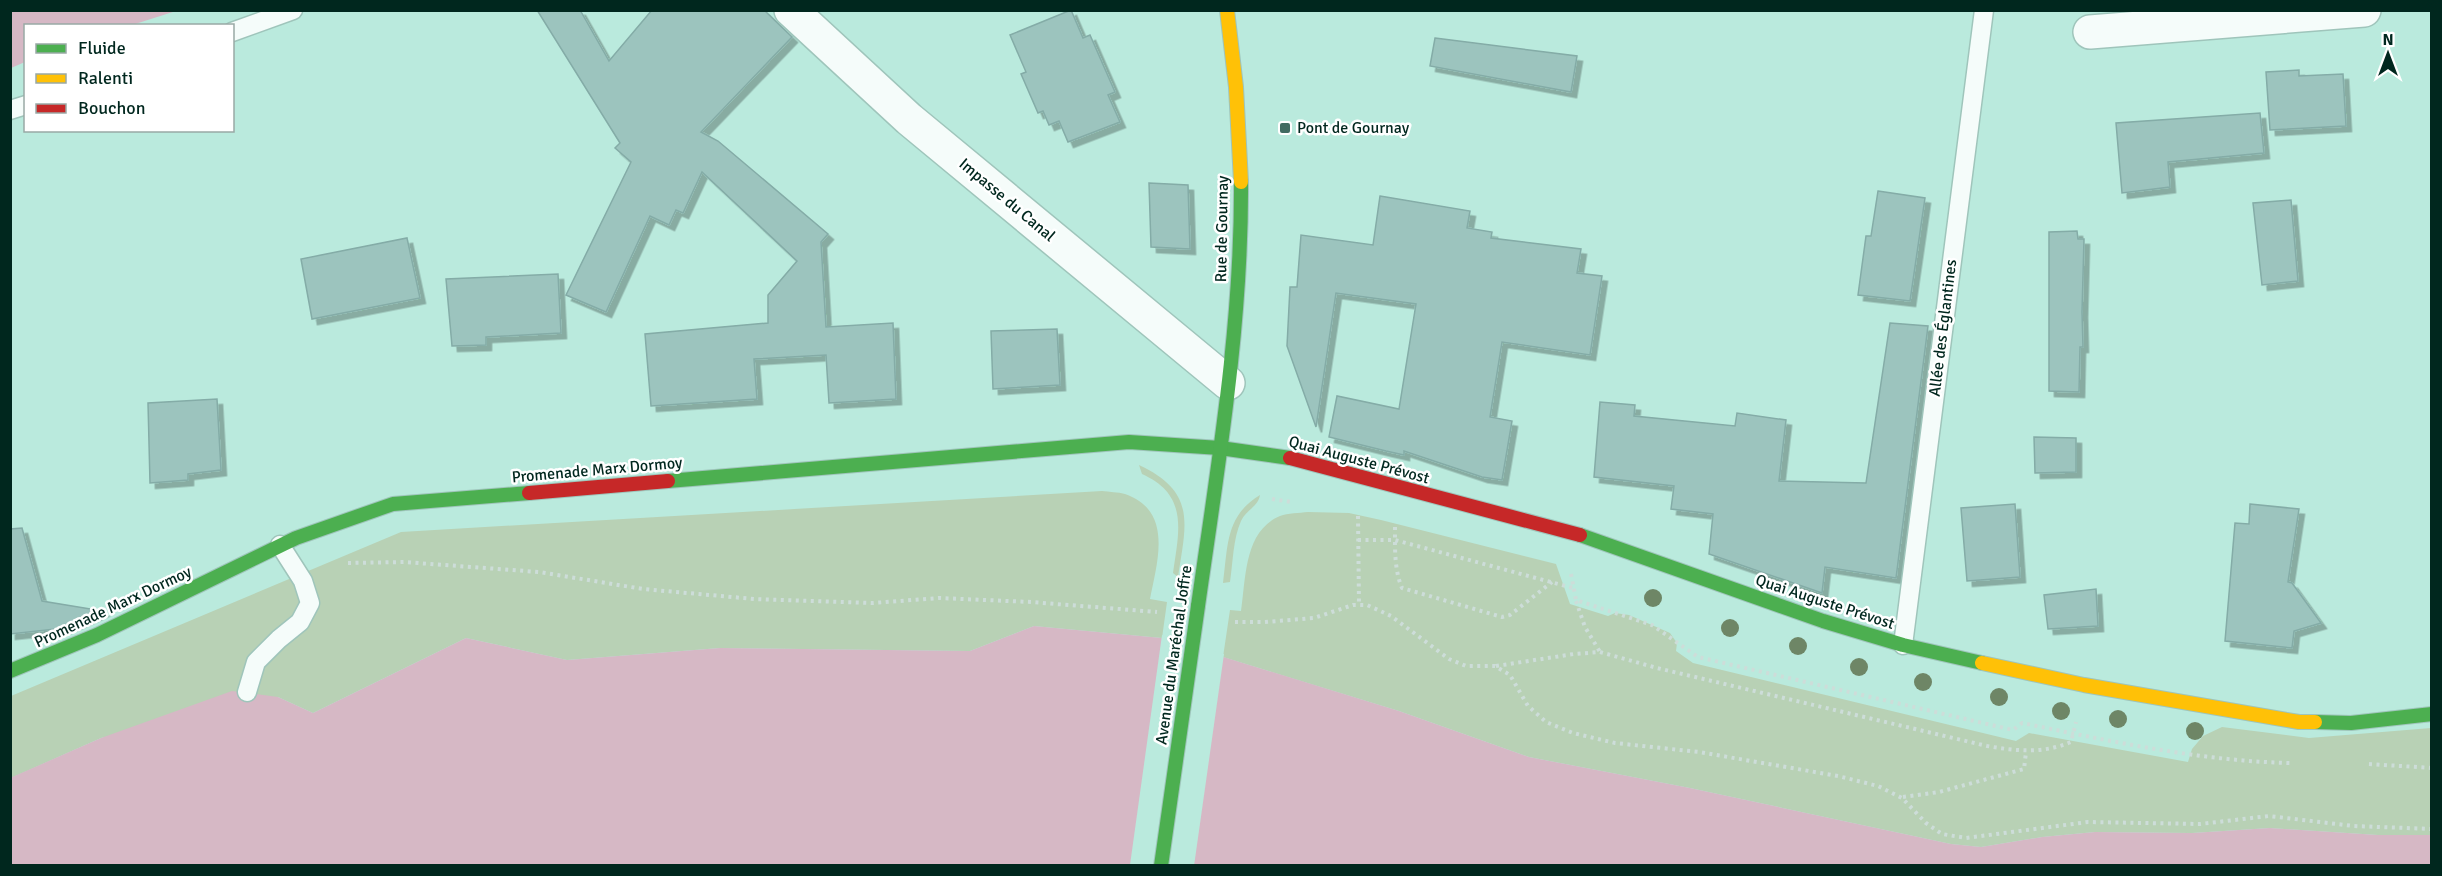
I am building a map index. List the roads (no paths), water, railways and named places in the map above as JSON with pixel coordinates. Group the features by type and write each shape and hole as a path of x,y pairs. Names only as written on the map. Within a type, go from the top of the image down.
{"street":[{"name":"Impasse du Canal","path":"791,10 909,119 1228,383"},
{"name":"Rue de Gournay","path":"1220,448 1239,274 1238,124 1227,10"},
{"path":"2090,32 2364,10"},
{"name":"Promenade Marx Dormoy","path":"10,671 98,635 288,542 393,504 1129,442 1220,448"},
{"name":"Quai Auguste Prévost","path":"1220,448 1283,456 1574,533 1823,621 1903,645 2084,685 2300,722 2351,723 2432,714"},
{"name":"Avenue du Maréchal Joffre","path":"1161,866 1220,448"}],"lane":[{"path":"234,31 293,10"},
{"name":"Allée des Églantines","path":"1903,645 1984,10"},
{"path":"248,692 256,662 300,622 310,603 288,542"}],"place":[{"name":"Pont de Gournay","path":"1285,128"}]}
